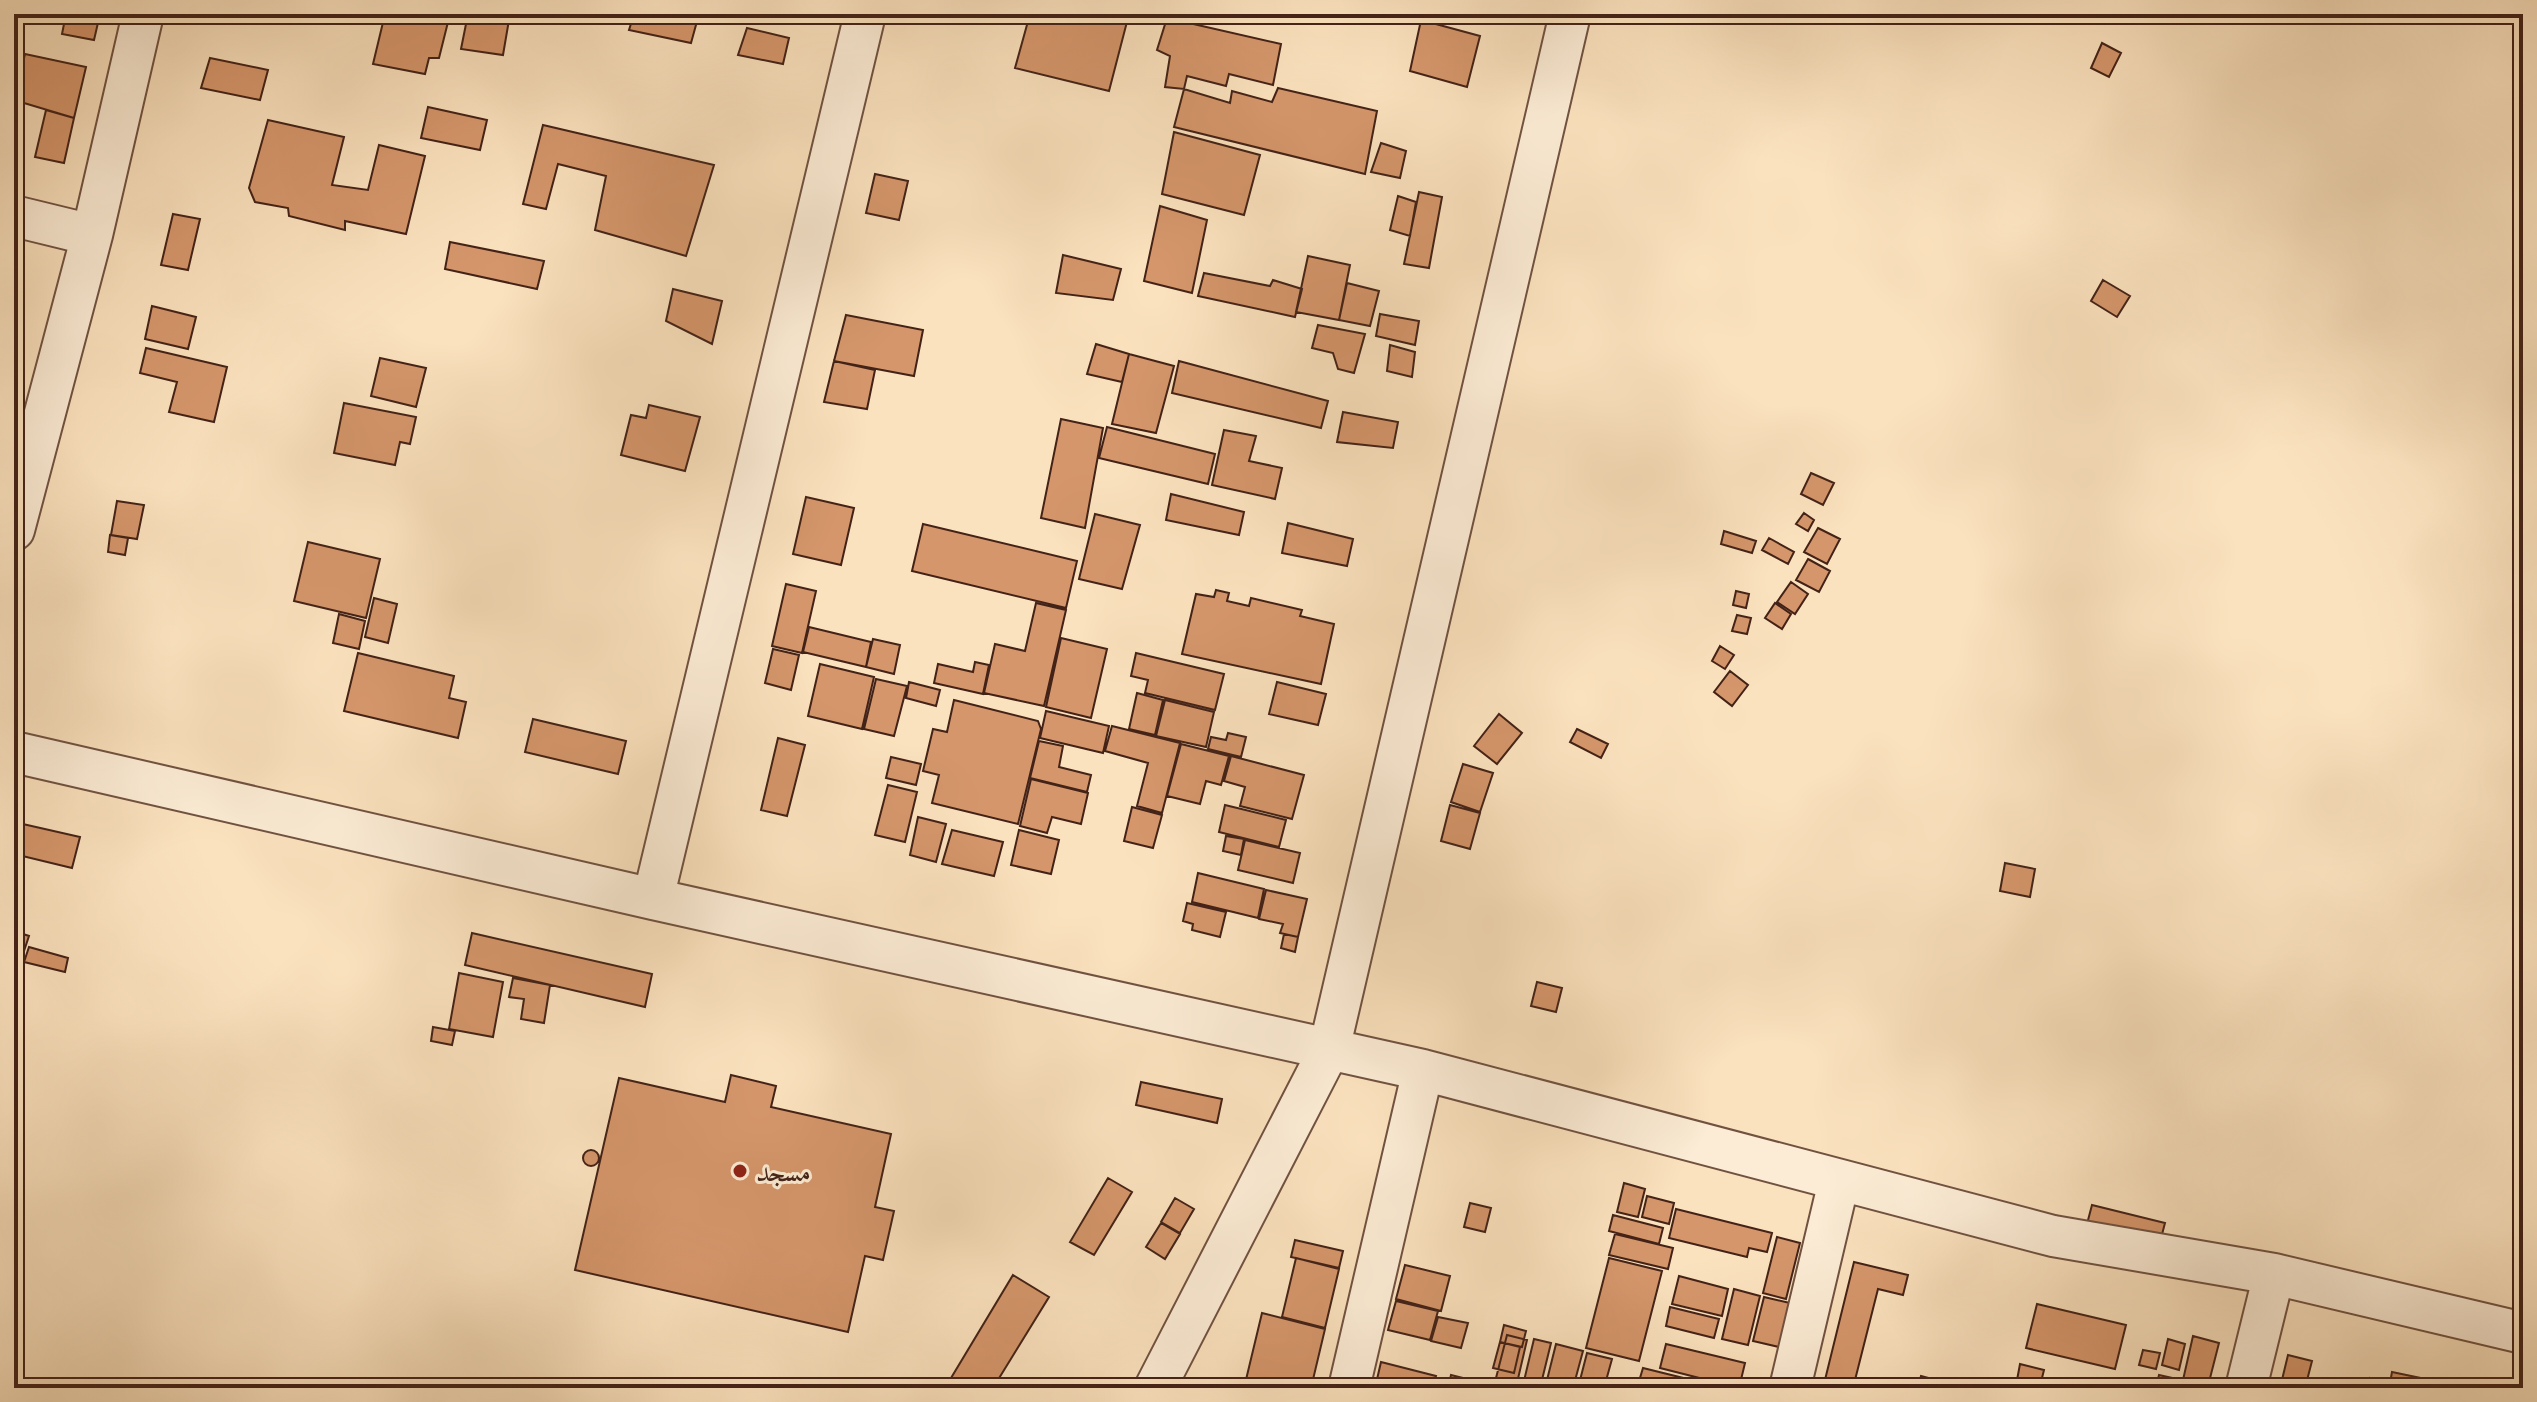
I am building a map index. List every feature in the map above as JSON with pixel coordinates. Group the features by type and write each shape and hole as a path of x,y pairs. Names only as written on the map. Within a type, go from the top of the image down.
{"street":[{"path":"14,530 92,235 143,14"},
{"path":"653,899 865,14"},
{"path":"1155,1388 1329,1050 1570,14"},
{"path":"14,216 92,235"},
{"path":"14,752 653,899 1423,1070 2053,1236 2274,1274 2523,1333"},
{"path":"1349,1388 1423,1070"},
{"path":"1790,1388 1839,1181"},
{"path":"2246,1388 2274,1274"}],"building":[{"path":"66,14 100,14 94,40 62,34"},
{"path":"385,14 450,14 439,58 429,58 425,74 373,64"},
{"path":"468,14 510,14 503,55 461,49"},
{"path":"634,14 699,14 691,43 629,30"},
{"path":"1030,14 1129,14 1109,91 1015,68"},
{"path":"1167,18 1281,44 1273,85 1229,74 1226,86 1187,76 1184,89 1165,87 1170,56 1157,50"},
{"path":"1421,20 1480,36 1467,87 1410,71"},
{"path":"747,28 789,38 783,64 738,55"},
{"path":"2102,43 2121,53 2109,77 2091,68"},
{"path":"25,54 86,67 74,118 14,100"},
{"path":"210,58 268,70 260,100 201,88"},
{"path":"1278,88 1377,111 1365,174 1174,127 1184,89 1230,103 1232,91 1272,102"},
{"path":"428,107 487,120 480,150 421,138"},
{"path":"46,110 74,118 64,163 35,157"},
{"path":"268,120 344,137 332,185 368,190 379,145 425,156 406,234 345,221 345,230 289,216 288,208 255,202 249,188"},
{"path":"543,125 714,165 686,256 595,230 606,176 558,164 546,209 523,204"},
{"path":"1174,132 1260,155 1244,215 1162,194"},
{"path":"1381,143 1406,151 1400,178 1371,172"},
{"path":"875,174 908,181 899,220 866,213"},
{"path":"1419,192 1442,197 1429,268 1404,264"},
{"path":"1398,196 1416,202 1410,236 1390,230"},
{"path":"1160,206 1207,220 1192,293 1144,281"},
{"path":"173,214 200,219 188,270 161,265"},
{"path":"450,242 544,261 537,289 445,269"},
{"path":"1063,255 1121,269 1113,300 1056,293"},
{"path":"1308,256 1350,265 1339,320 1296,312"},
{"path":"1204,273 1270,286 1273,280 1302,289 1295,317 1198,296"},
{"path":"2103,280 2130,296 2117,317 2091,301"},
{"path":"1347,283 1379,291 1370,326 1339,320"},
{"path":"673,289 722,301 712,344 666,321"},
{"path":"152,306 196,317 188,349 145,339"},
{"path":"1380,314 1419,321 1415,345 1376,336"},
{"path":"846,315 923,330 914,376 834,361"},
{"path":"1318,325 1365,334 1354,373 1338,369 1333,353 1312,348"},
{"path":"1096,344 1129,354 1122,382 1087,374"},
{"path":"1390,345 1415,352 1412,377 1387,371"},
{"path":"146,348 227,367 214,422 169,412 177,382 140,373"},
{"path":"1129,354 1174,366 1156,433 1112,424"},
{"path":"380,358 426,368 416,407 371,396"},
{"path":"834,361 875,370 867,409 824,402"},
{"path":"1179,361 1328,401 1321,428 1172,393"},
{"path":"344,403 416,417 410,444 400,442 395,465 334,453"},
{"path":"649,405 700,417 685,471 621,455 631,415 646,418"},
{"path":"1343,412 1398,422 1393,448 1337,442"},
{"path":"1061,419 1103,428 1085,528 1041,518"},
{"path":"1107,427 1215,454 1208,484 1099,458"},
{"path":"1224,430 1256,436 1249,461 1282,468 1275,499 1212,485"},
{"path":"1811,473 1834,483 1823,505 1801,494"},
{"path":"1171,494 1244,512 1239,535 1166,520"},
{"path":"806,497 854,508 841,565 793,554"},
{"path":"117,501 144,505 137,539 111,535"},
{"path":"1804,513 1814,520 1808,531 1796,524"},
{"path":"1095,514 1140,525 1122,589 1079,579"},
{"path":"1288,523 1353,539 1347,566 1282,553"},
{"path":"923,524 1077,561 1066,608 912,571"},
{"path":"1818,528 1840,539 1827,564 1804,552"},
{"path":"1724,531 1756,541 1752,553 1721,544"},
{"path":"110,535 128,538 125,555 108,552"},
{"path":"1769,538 1794,552 1788,564 1762,550"},
{"path":"308,542 380,559 366,618 294,601"},
{"path":"1808,559 1830,571 1819,592 1796,580"},
{"path":"1791,582 1808,594 1795,614 1777,602"},
{"path":"786,584 816,591 802,653 772,646"},
{"path":"1216,590 1229,593 1227,601 1249,606 1251,598 1302,610 1300,616 1334,624 1321,684 1182,654 1196,594 1214,597"},
{"path":"1736,591 1749,594 1746,608 1733,605"},
{"path":"374,598 397,604 388,643 365,637"},
{"path":"1036,603 1066,610 1044,706 984,693 995,644 1025,651"},
{"path":"1775,603 1791,614 1782,629 1765,618"},
{"path":"339,614 365,621 359,649 333,643"},
{"path":"1737,615 1751,618 1747,634 1732,631"},
{"path":"809,627 871,642 866,667 803,652"},
{"path":"1061,638 1107,649 1091,718 1046,707"},
{"path":"873,639 900,645 894,674 866,667"},
{"path":"1720,646 1734,655 1725,669 1712,661"},
{"path":"773,649 799,655 791,690 765,683"},
{"path":"358,653 454,676 449,698 466,702 458,738 344,711"},
{"path":"1136,653 1224,674 1215,710 1145,693 1148,680 1131,676"},
{"path":"975,662 989,665 983,694 934,683 938,664 973,672"},
{"path":"820,664 874,677 862,729 808,716"},
{"path":"1730,671 1748,685 1732,706 1714,692"},
{"path":"876,679 907,686 894,736 864,729"},
{"path":"909,682 940,690 936,706 906,698"},
{"path":"1277,682 1326,694 1318,725 1269,714"},
{"path":"1137,693 1163,700 1155,735 1129,729"},
{"path":"954,700 1038,721 1041,729 1018,824 932,803 939,775 923,771 933,729 947,732"},
{"path":"1165,700 1214,712 1206,747 1156,736"},
{"path":"1046,711 1109,726 1103,753 1040,738"},
{"path":"1499,714 1522,733 1497,764 1474,746"},
{"path":"533,719 626,741 618,774 525,752"},
{"path":"1112,726 1180,743 1162,813 1137,806 1148,763 1105,751"},
{"path":"1577,729 1608,744 1601,758 1570,742"},
{"path":"1228,733 1246,737 1241,757 1208,749 1211,737 1226,740"},
{"path":"778,738 805,745 787,816 761,810"},
{"path":"1039,741 1063,746 1059,767 1091,775 1087,792 1030,778"},
{"path":"1181,744 1229,756 1221,785 1206,781 1200,804 1167,796"},
{"path":"1231,756 1304,775 1292,819 1240,806 1245,787 1224,781"},
{"path":"891,757 921,764 916,785 886,778"},
{"path":"1463,764 1493,773 1480,812 1451,802"},
{"path":"1031,779 1088,793 1081,824 1052,817 1047,833 1020,826"},
{"path":"888,785 917,792 905,842 875,835"},
{"path":"1225,805 1286,820 1279,847 1219,832"},
{"path":"1450,805 1480,813 1470,849 1441,841"},
{"path":"1132,807 1162,815 1153,848 1124,841"},
{"path":"918,817 946,824 936,862 910,855"},
{"path":"14,822 80,837 72,868 14,854"},
{"path":"952,830 1003,842 994,876 942,864"},
{"path":"1019,830 1059,840 1051,874 1011,865"},
{"path":"1226,836 1244,839 1241,855 1223,851"},
{"path":"1245,840 1300,853 1293,883 1238,870"},
{"path":"2005,863 2035,869 2030,897 2000,891"},
{"path":"1198,873 1264,889 1258,918 1192,902"},
{"path":"1266,890 1307,899 1298,937 1280,933 1283,924 1259,919"},
{"path":"1187,903 1226,912 1220,937 1192,930 1193,924 1183,921"},
{"path":"14,931 29,936 22,957 14,955"},
{"path":"472,933 652,974 645,1007 465,965"},
{"path":"1284,934 1298,937 1295,952 1281,948"},
{"path":"29,947 68,958 65,972 24,962"},
{"path":"459,973 503,982 493,1037 449,1029"},
{"path":"513,978 550,985 544,1023 521,1019 524,999 509,997"},
{"path":"1537,982 1562,988 1556,1012 1531,1006"},
{"path":"433,1027 455,1031 452,1045 431,1041"},
{"name":"مسجد","path":"731,1075 776,1086 771,1107 891,1134 875,1207 894,1211 883,1260 865,1256 848,1332 575,1270 619,1078 725,1102"},
{"path":"1141,1082 1222,1099 1217,1123 1136,1105"},
{"path":"591,1150 597,1152 597,1164 591,1166 585,1164 583,1158 585,1152"},
{"path":"1108,1178 1132,1192 1094,1255 1070,1242"},
{"path":"1624,1183 1645,1189 1638,1217 1617,1212"},
{"path":"1647,1196 1674,1203 1669,1224 1642,1217"},
{"path":"1175,1198 1194,1209 1180,1233 1161,1222"},
{"path":"1470,1203 1491,1208 1485,1232 1464,1227"},
{"path":"2092,1205 2165,1223 2160,1242 2087,1224"},
{"path":"1676,1209 1772,1233 1767,1252 1749,1248 1747,1257 1669,1238"},
{"path":"1613,1215 1663,1228 1659,1244 1609,1231"},
{"path":"1161,1223 1180,1234 1165,1259 1146,1247"},
{"path":"1615,1234 1673,1248 1668,1269 1609,1255"},
{"path":"1777,1237 1800,1243 1786,1299 1763,1293"},
{"path":"1295,1240 1343,1251 1339,1268 1291,1257"},
{"path":"1296,1258 1339,1269 1325,1328 1282,1317"},
{"path":"1609,1258 1662,1271 1639,1361 1586,1348"},
{"path":"1854,1262 1908,1275 1903,1295 1878,1289 1853,1388 1823,1388"},
{"path":"1405,1265 1450,1276 1441,1311 1396,1299"},
{"path":"1013,1275 1049,1297 993,1388 945,1388"},
{"path":"1679,1276 1728,1289 1722,1316 1672,1304"},
{"path":"1734,1289 1760,1296 1748,1345 1722,1339"},
{"path":"1764,1297 1790,1303 1779,1347 1753,1341"},
{"path":"1396,1301 1438,1311 1430,1340 1388,1330"},
{"path":"2037,1304 2126,1325 2115,1369 2026,1348"},
{"path":"1670,1307 1719,1319 1714,1338 1666,1326"},
{"path":"1262,1313 1325,1329 1311,1388 1244,1388"},
{"path":"1438,1317 1468,1323 1461,1348 1431,1341"},
{"path":"1504,1325 1526,1331 1522,1347 1500,1342"},
{"path":"1507,1335 1527,1340 1517,1383 1496,1378"},
{"path":"2193,1336 2219,1343 2208,1386 2183,1380"},
{"path":"1534,1339 1551,1343 1540,1388 1523,1385"},
{"path":"2168,1339 2185,1344 2179,1370 2162,1365"},
{"path":"1500,1342 1520,1347 1514,1373 1493,1368"},
{"path":"1556,1344 1583,1351 1573,1388 1545,1388"},
{"path":"1666,1344 1745,1363 1739,1388 1660,1368"},
{"path":"2143,1350 2160,1353 2156,1369 2139,1365"},
{"path":"1587,1353 1612,1359 1604,1388 1578,1388"},
{"path":"2288,1355 2312,1361 2305,1388 2281,1384"},
{"path":"1381,1362 1436,1376 1432,1388 1375,1388"},
{"path":"2020,1364 2044,1370 2040,1386 2017,1380"},
{"path":"1643,1368 1724,1388 1637,1388"},
{"path":"2392,1372 2421,1378 2419,1388 2367,1388 2370,1378 2390,1383"},
{"path":"1451,1375 1479,1382 1478,1388 1448,1388"},
{"path":"2159,1375 2177,1379 2175,1388 2156,1388"},
{"path":"1921,1376 1951,1384 1950,1388 1918,1388"}],"place":[{"name":"مسجد","path":"740,1171"}]}
